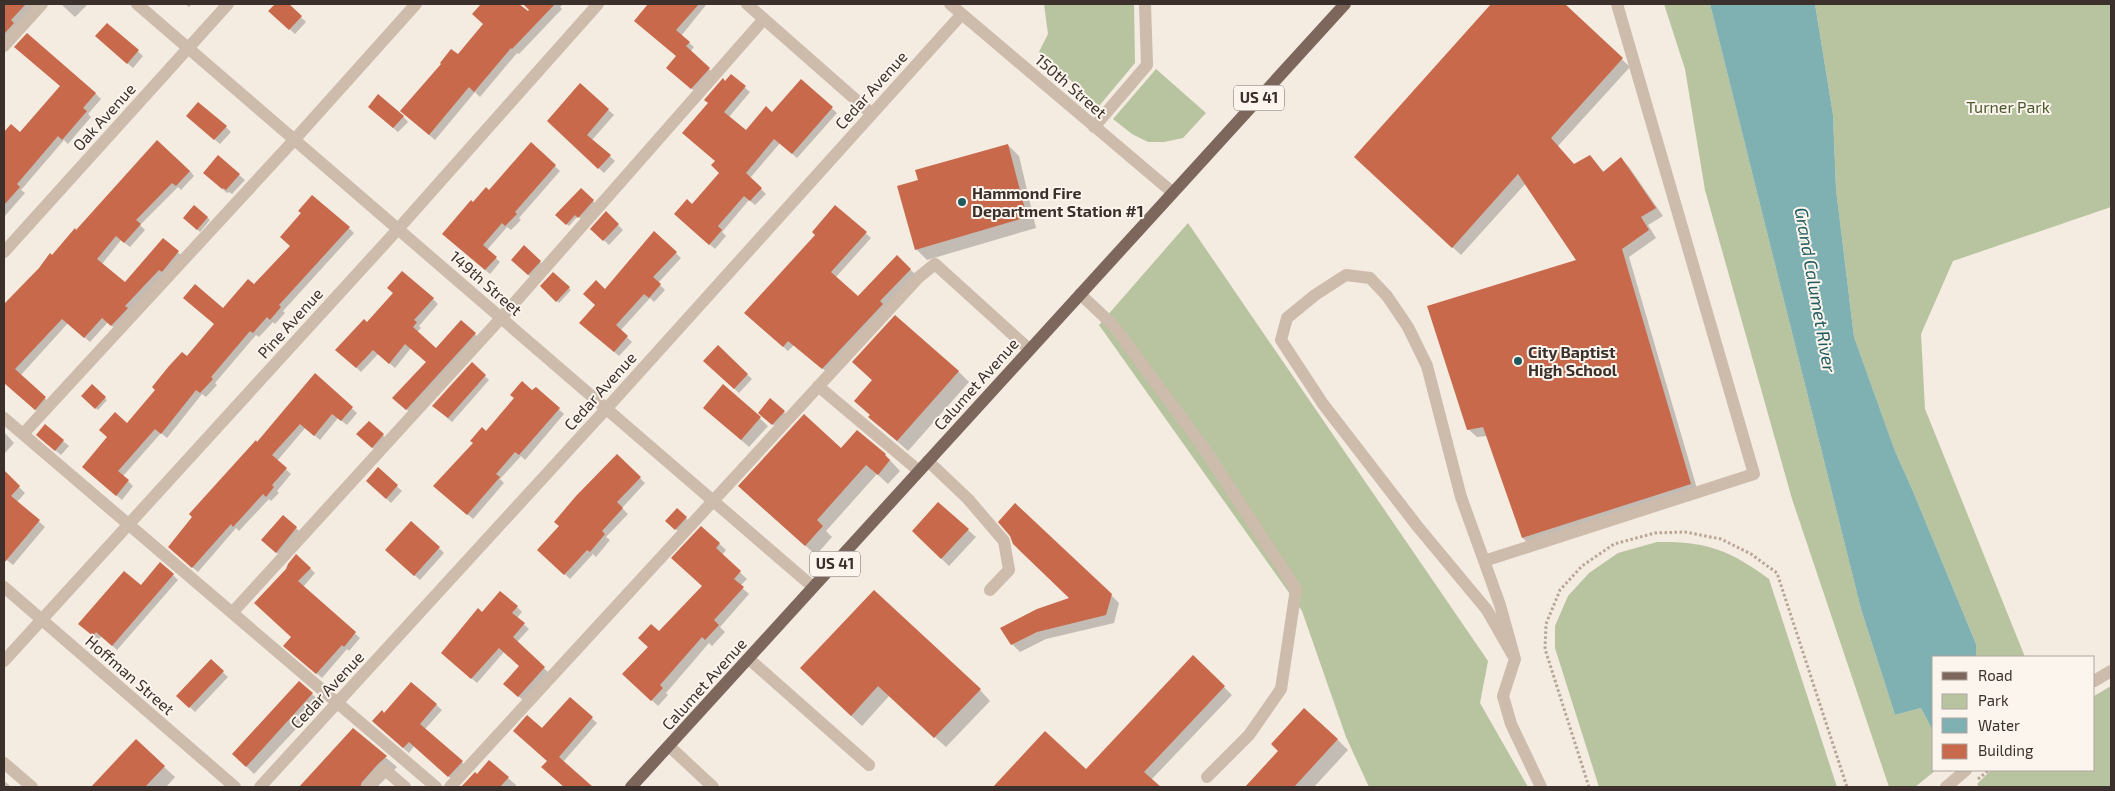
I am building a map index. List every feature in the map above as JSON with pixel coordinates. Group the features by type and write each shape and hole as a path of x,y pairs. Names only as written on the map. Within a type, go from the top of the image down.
{"main road":[{"name":"Calumet Avenue","path":"632,787 1345,4"}],"street":[{"path":"4,46 42,4"},
{"name":"149th Street","path":"138,4 813,587"},
{"name":"Oak Avenue","path":"4,252 228,4"},
{"path":"23,434 295,139 416,4"},
{"name":"Pine Avenue","path":"4,661 399,228 598,4"},
{"path":"747,4 872,114"},
{"name":"150th Street","path":"950,4 1172,192"},
{"path":"1094,127 1147,65 1145,4"},
{"path":"1484,561 1754,474 1617,4"},
{"name":"Cedar Avenue","path":"260,787 607,408 962,14"},
{"path":"232,613 502,318 764,19"},
{"path":"450,787 919,276 935,264 1029,349"},
{"path":"1515,659 1487,610 1418,528 1328,410 1282,340 1287,318 1315,295 1346,275 1370,278 1388,296 1408,327 1426,366 1450,460 1500,605 1515,659 1503,696 1511,724 1541,787"},
{"path":"1080,294 1112,325 1204,448 1296,589 1281,689 1249,735 1207,778"},
{"path":"818,386 919,471"},
{"path":"4,418 436,787"},
{"path":"928,461 968,499 1004,541 1009,570 990,590"},
{"name":"Hoffman Street","path":"4,587 235,787"},
{"path":"748,659 869,764"},
{"path":"2095,680 2111,671"},
{"path":"669,746 713,787"},
{"path":"4,763 32,787"},
{"path":"368,787 384,769 405,787"},
{"path":"1946,787 1965,771"}],"path":[{"path":"1589,787 1545,649 1546,624 1560,590 1582,566 1614,544 1655,533 1685,532 1721,539 1752,554 1777,573 1847,787"}],"green space":[{"path":"1044,4 1134,4 1135,63 1099,106 1039,52 1048,34"},
{"path":"1664,4 1710,4 1861,609 1895,715 1921,708 1932,729 1932,771 1935,771 1915,787 1889,787 1792,499 1705,190 1685,69"},
{"name":"Turner Park","path":"1815,4 2111,4 2111,207 1953,261 1921,334 1925,409 2025,656 1976,656 1976,644 1895,451 1854,337 1836,189 1833,115"},
{"path":"1156,69 1206,113 1183,138 1164,142 1148,142 1132,134 1113,119"},
{"path":"1188,223 1488,661 1480,703 1528,787 1369,787 1346,737 1302,611 1099,325"},
{"path":"1657,542 1690,543 1717,549 1742,561 1769,579 1837,787 1599,787 1555,648 1555,626 1568,596 1589,573 1618,553"},
{"path":"2111,686 2111,787 1979,787 1977,784 1990,771 2095,771 2095,695"}],"water":[{"name":"Grand Calumet River","path":"1710,4 1815,4 1833,115 1836,189 1854,337 1895,451 1976,644 1976,656 1932,656 1932,729 1921,708 1895,715 1861,609"}],"building":[{"path":"4,4 26,4 11,20 14,23 4,34"},
{"path":"275,4 289,4 302,16 289,30 268,11"},
{"path":"481,4 519,4 528,11 523,4 555,4 511,48 474,92 469,87 429,135 400,111 441,64 451,49 458,54 483,24 472,14"},
{"path":"648,4 699,4 676,30 690,42 686,46 710,68 691,89 666,68 676,56 634,21"},
{"path":"1491,4 1565,4 1623,58 1551,138 1574,164 1590,155 1603,172 1621,157 1656,208 1641,217 1649,230 1622,249 1691,484 1522,538 1483,427 1467,430 1427,306 1576,260 1518,174 1452,248 1354,157"},
{"path":"107,23 139,50 127,64 95,36"},
{"path":"27,33 96,93 83,108 87,111 62,140 58,136 17,184 20,187 4,205 4,132 11,124 20,132 60,86 14,47"},
{"path":"731,74 746,86 724,112 746,130 766,106 772,112 801,79 833,107 792,154 774,139 746,173 762,188 750,201 744,196 718,226 722,230 709,245 674,214 687,199 692,204 719,173 711,165 715,161 682,133 708,103 704,100 723,78 725,81"},
{"path":"580,83 609,109 587,135 611,155 598,169 547,121"},
{"path":"378,94 404,116 393,128 368,107"},
{"path":"198,102 227,126 214,140 186,116"},
{"path":"157,140 190,171 176,186 172,183 136,220 141,224 124,243 116,236 97,259 125,282 163,238 179,251 162,272 159,270 125,306 128,308 111,326 102,318 84,338 62,319 15,369 46,397 35,410 4,383 4,304 39,268 50,253 52,255 75,228 76,230"},
{"path":"531,142 556,165 515,212 517,214 505,226 502,223 483,245 497,257 485,270 442,234 471,200 473,202 486,187 489,190"},
{"name":"Hammond Fire Department Station #1","path":"1008,144 1027,217 915,250 897,186 918,180 915,170"},
{"path":"218,155 240,174 226,190 222,189 203,173"},
{"path":"581,188 594,200 578,218 575,215 566,225 555,215"},
{"path":"312,195 350,227 279,305 281,307 270,320 267,317 253,333 250,331 200,393 196,390 161,434 155,429 118,471 129,480 116,496 82,467 107,437 99,430 115,412 127,423 155,390 152,387 169,366 182,352 187,356 214,324 183,298 195,284 223,308 248,279 254,284 290,246 280,237 301,213 298,211"},
{"path":"194,205 208,217 197,230 183,218"},
{"path":"835,205 867,232 831,272 858,296 897,255 911,269 880,301 883,304 822,369 788,341 783,347 744,313 815,235 812,232"},
{"path":"606,211 619,224 603,241 590,229"},
{"path":"654,231 677,252 653,277 661,284 649,298 644,294 616,325 628,336 614,352 579,323 595,305 583,294 596,280 605,289"},
{"path":"524,245 541,261 528,275 511,260"},
{"path":"402,271 434,298 414,320 417,322 413,327 436,348 461,320 476,333 406,410 392,398 426,362 405,344 389,364 373,350 356,368 335,350 364,319 367,322 393,293 387,288"},
{"path":"553,272 570,287 556,302 540,286"},
{"path":"895,315 959,371 897,441 868,417 870,415 854,401 872,380 852,362"},
{"path":"718,345 748,374 734,389 703,361"},
{"path":"472,362 486,375 448,418 432,406"},
{"path":"315,373 353,407 341,421 332,414 314,436 300,424 272,455 287,468 272,485 274,487 266,497 263,494 233,527 231,524 192,568 168,547 192,517 189,514 256,440 257,442"},
{"path":"522,381 532,390 536,387 560,408 519,455 515,452 496,474 500,477 467,515 433,486 473,443 470,441 482,427 486,431 514,398 510,395"},
{"path":"92,384 106,397 95,409 81,396"},
{"path":"723,384 761,417 741,440 703,408"},
{"path":"770,398 785,411 772,425 758,413"},
{"path":"804,414 841,448 857,430 886,454 890,460 878,475 866,465 817,520 823,526 805,546 738,486"},
{"path":"369,421 384,434 372,448 356,434"},
{"path":"45,424 64,440 55,451 36,435"},
{"path":"617,454 641,477 617,502 623,508 602,531 605,534 590,552 587,550 564,575 537,550 559,526 554,522 576,496"},
{"path":"378,467 398,485 386,499 366,481"},
{"path":"4,470 20,486 11,496 40,520 4,563"},
{"path":"938,502 969,529 941,559 912,531"},
{"path":"1015,503 1112,594 1106,615 1037,632 1011,645 1000,628 1037,609 1069,598 1013,544 1010,536 998,522"},
{"path":"677,508 687,517 675,530 665,521"},
{"path":"283,515 297,527 276,553 261,540"},
{"path":"411,521 440,547 414,576 385,550"},
{"path":"701,526 720,543 716,548 741,571 734,579 744,587 714,620 719,625 705,640 702,637 660,685 663,688 651,701 622,674 648,647 638,638 651,624 659,631 702,586 671,558"},
{"path":"296,554 311,568 298,581 356,632 344,647 342,645 316,674 283,646 291,637 254,603 286,569"},
{"path":"160,562 174,574 112,646 96,632 93,636 78,624 124,571 141,585"},
{"path":"874,590 981,689 934,738 878,686 851,716 800,668"},
{"path":"500,591 518,606 512,613 525,623 513,637 545,667 518,697 503,684 519,666 499,648 471,679 441,653 478,608 482,612"},
{"path":"1193,655 1225,686 1144,772 1161,787 993,787 1045,731 1086,769"},
{"path":"211,659 224,671 189,708 176,696"},
{"path":"299,681 313,693 246,767 232,754"},
{"path":"411,682 437,704 420,724 463,761 448,777 409,742 403,748 372,721 382,710 384,713"},
{"path":"570,697 593,717 559,757 593,787 564,787 541,767 547,761 513,731 527,715 542,728"},
{"path":"1304,708 1338,739 1294,787 1245,787 1278,751 1271,744"},
{"path":"353,728 387,756 362,782 360,787 299,787"},
{"path":"136,739 165,766 145,787 91,787"},
{"path":"489,760 509,777 500,787 461,787 475,772 477,774"}],"place":[{"name":"Hammond Fire Department Station #1","path":"962,202"},
{"name":"City Baptist High School","path":"1518,361"}]}
